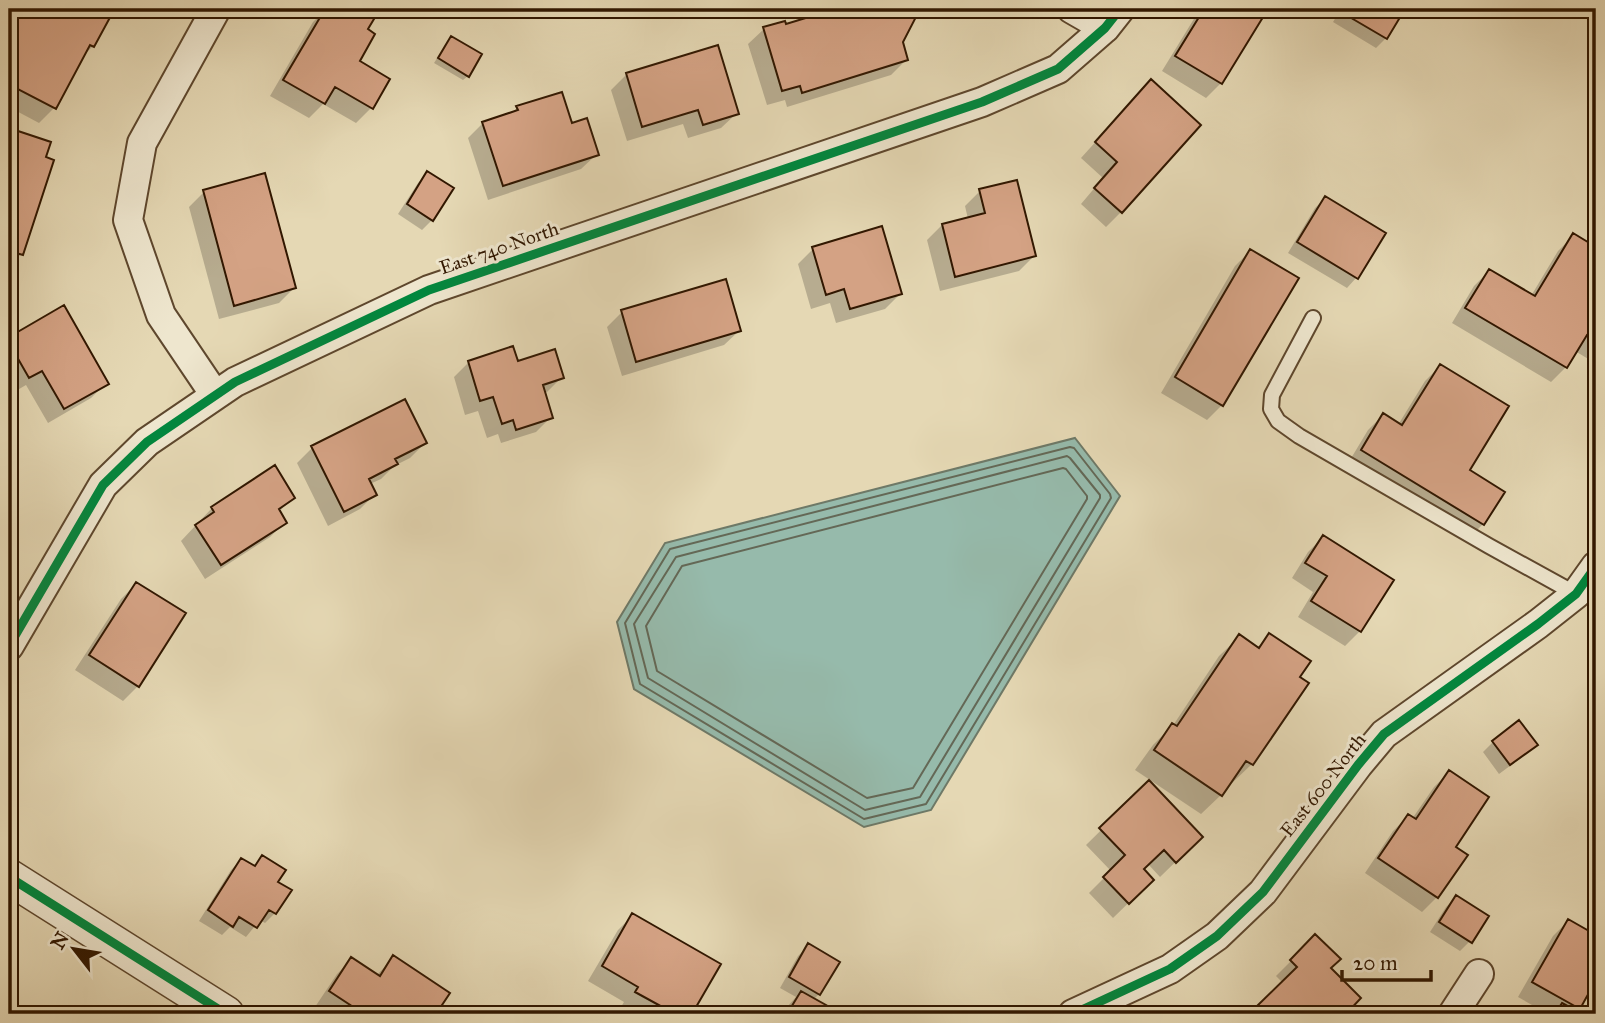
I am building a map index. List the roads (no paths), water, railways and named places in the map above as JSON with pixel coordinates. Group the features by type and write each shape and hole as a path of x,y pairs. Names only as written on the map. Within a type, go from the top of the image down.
{"street":[{"path":"215,395 162,315 128,220 142,143 216,9"},
{"path":"1072,9 1112,19"},
{"name":"East 740 North","path":"9,646 103,485 147,442 235,382 429,290 982,102 1058,69 1112,19"},
{"name":"East 600 North","path":"1073,1014 1170,970 1217,936 1263,892 1384,734 1576,594 1596,566"},
{"path":"9,877 226,1014"},
{"path":"1453,1014 1479,974"}],"lane":[{"path":"1313,318 1272,395 1271,409 1278,421 1299,436 1576,594"}],"water":[{"path":"1075,438 1120,496 931,810 864,827 634,689 617,622 665,543"}]}
